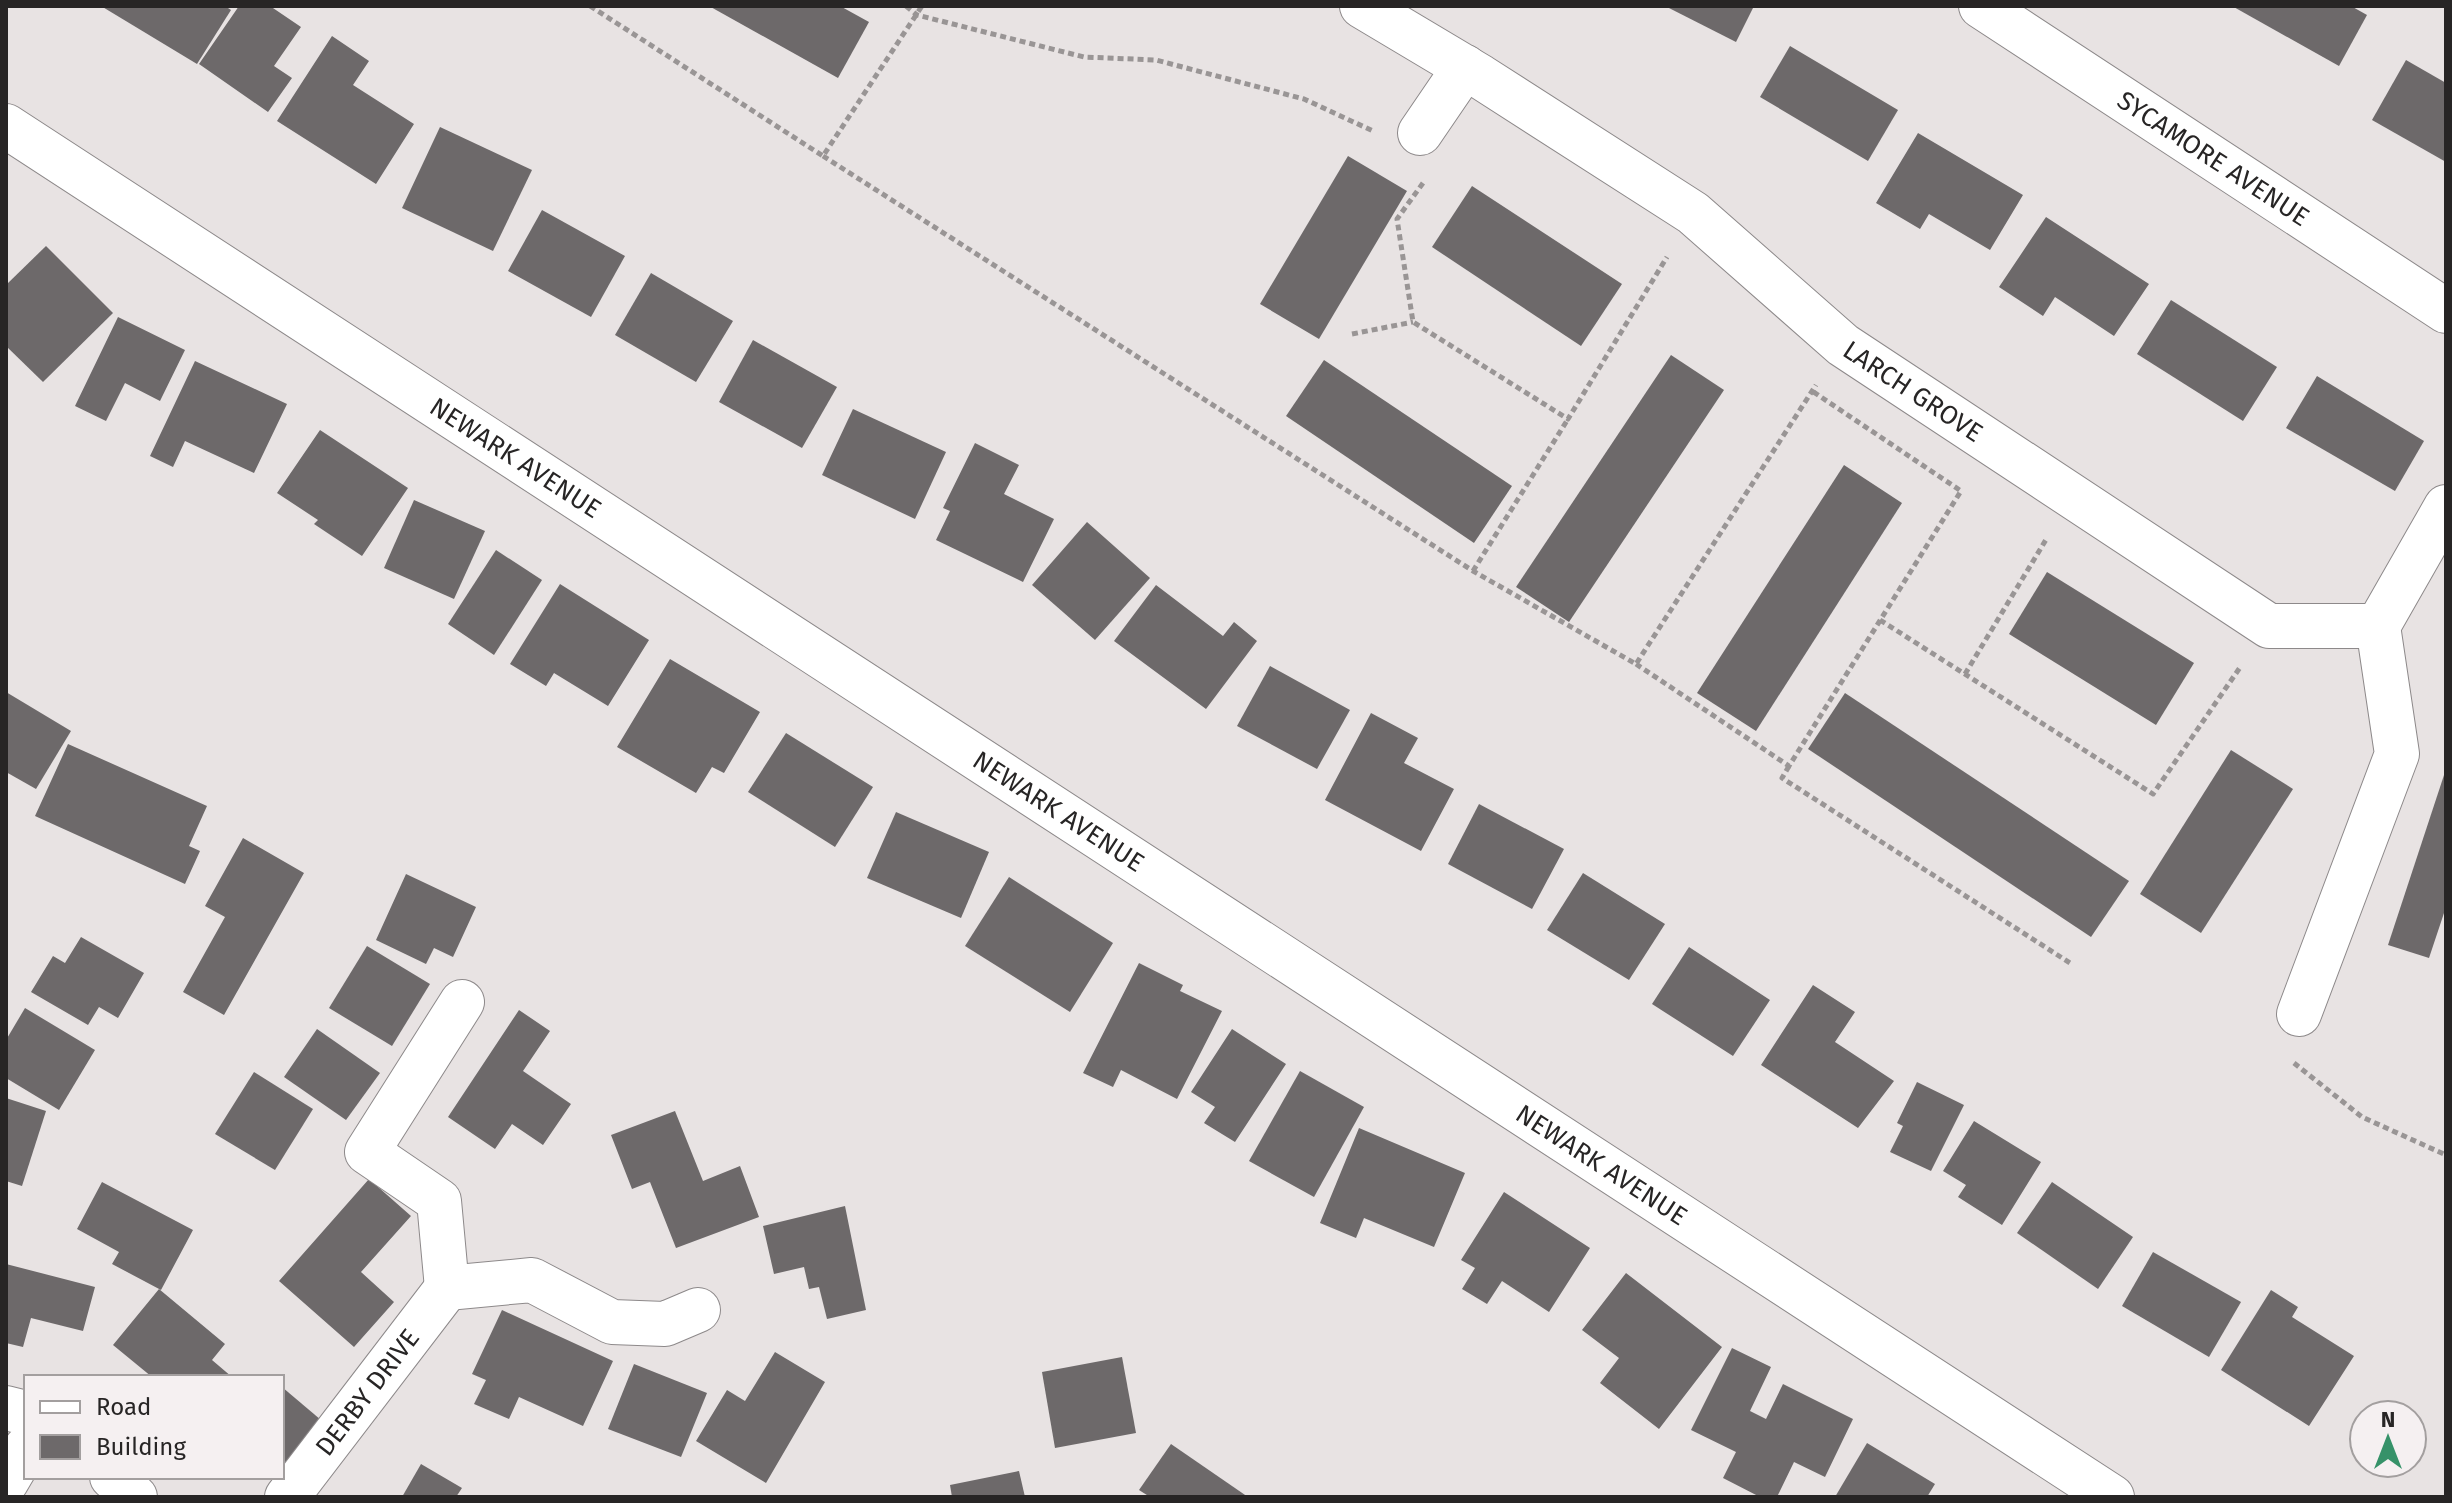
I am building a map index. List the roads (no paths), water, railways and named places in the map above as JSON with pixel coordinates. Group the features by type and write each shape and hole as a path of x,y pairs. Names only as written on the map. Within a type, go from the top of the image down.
{"street":[{"name":"LARCH GROVE","path":"1362,6 1465,67 1693,213 1843,345 2269,626 2378,626"},
{"name":"SYCAMORE AVENUE","path":"1981,6 2446,311"},
{"path":"1409,146 1465,67"},
{"name":"NEWARK AVENUE","path":"6,126 2112,1497"},
{"path":"2299,1014 2397,754 2378,626 2446,507"},
{"path":"462,1002 367,1152 439,1201 447,1288 532,1280 612,1322 665,1324 698,1310"},
{"name":"DERBY DRIVE","path":"287,1497 447,1288"},
{"path":"6,1482 24,1451"},
{"path":"114,1479 135,1497"}]}
